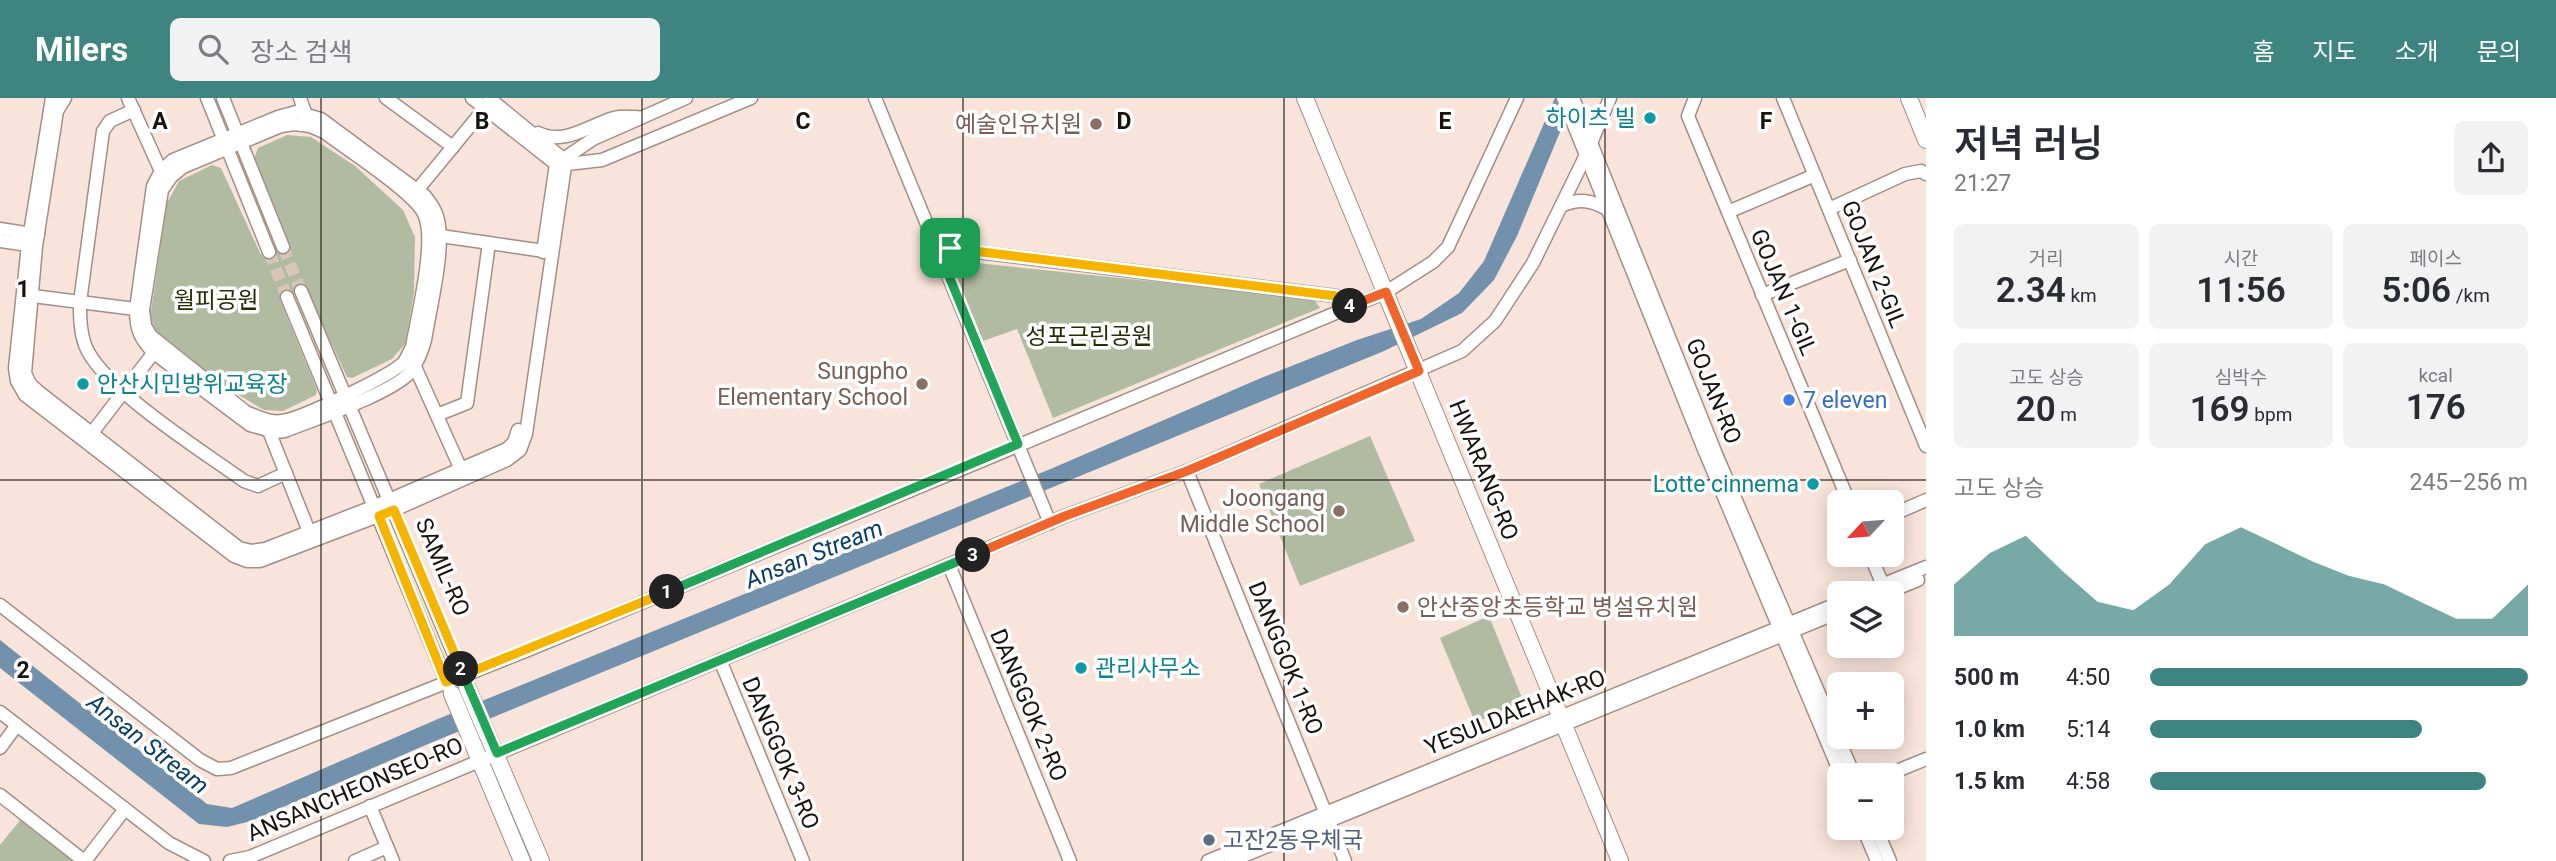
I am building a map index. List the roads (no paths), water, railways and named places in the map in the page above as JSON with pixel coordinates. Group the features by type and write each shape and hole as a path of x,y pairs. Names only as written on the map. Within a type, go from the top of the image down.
{"main road":[{"name":"HWARANG-RO","path":"1305,98 1620,861"},
{"path":"1909,98 1926,140"},
{"name":"SAMIL-RO","path":"465,681 541,861"},
{"name":"SAMIL-RO","path":"449,688 522,861"}],"street":[{"path":"51,98 33,240 24,373 30,384 88,437 239,548 252,551 311,536 377,511 463,474 507,449 518,432 561,163 593,139 686,98"},
{"path":"33,240 57,111 65,98"},
{"path":"207,98 269,252"},
{"path":"223,98 283,247"},
{"path":"300,98 308,120"},
{"path":"386,98 453,147"},
{"path":"472,98 489,102 522,125 561,163"},
{"path":"489,102 561,163 611,157 751,98"},
{"path":"875,98 1048,517"},
{"path":"0,605 200,760 217,769 231,768 449,688 1018,444 1386,292 1433,262 1448,247 1517,98"},
{"name":"GOJAN-RO","path":"1563,98 1586,141 1716,454 1836,763"},
{"name":"GOJAN-RO","path":"1573,98 1586,127 1586,141"},
{"name":"ANSANCHEONSEO-RO","path":"230,861 251,859 370,806 476,753 720,660 949,565 1048,517 1187,471 1416,364 1462,351 1495,321 1533,263 1586,155 1586,141 1610,98"},
{"name":"GOJAN 1-GIL","path":"1695,98 1688,116 1844,490"},
{"name":"GOJAN 2-GIL","path":"1783,98 1926,446"},
{"path":"414,194 489,102"},
{"path":"167,184 131,104 110,121 103,131 80,302 80,329 86,347 123,393 244,481 258,485 286,473"},
{"path":"296,113 308,120 321,120 436,210 425,340 421,355 411,359 412,371 399,382 348,399 285,431 266,425 250,425 157,349 143,342 136,328 162,190 183,167 278,117 296,113"},
{"path":"522,125 550,138 556,138 614,118 641,118"},
{"path":"139,310 153,186 161,171 173,160 227,144"},
{"name":"GOJAN-RO","path":"1586,155 1703,447 1848,763"},
{"path":"1829,209 1905,174 1921,171 1926,174"},
{"path":"1728,212 1815,175"},
{"path":"1561,206 1582,200 1609,210"},
{"path":"0,229 33,240"},
{"path":"434,235 547,251"},
{"path":"0,241 33,240"},
{"path":"437,415 467,403 489,243"},
{"path":"937,247 1336,296 1342,310"},
{"path":"1762,295 1850,260"},
{"name":"SAMIL-RO","path":"301,291 465,681"},
{"path":"28,296 139,310"},
{"name":"SAMIL-RO","path":"287,297 449,688"},
{"path":"88,437 157,349"},
{"path":"411,359 463,474"},
{"path":"266,425 311,536"},
{"name":"DANGGOK 1-RO","path":"1187,471 1346,861"},
{"path":"1904,510 1926,500"},
{"name":"DANGGOK 2-RO","path":"949,565 1070,861"},
{"path":"1900,581 1926,568"},
{"path":"1904,583 1926,576"},
{"name":"YESULDAEHAK-RO","path":"1208,861 1327,816 1786,629 1827,609"},
{"name":"YESULDAEHAK-RO","path":"1786,629 1827,616"},
{"name":"DANGGOK 3-RO","path":"720,660 803,861"},
{"path":"0,712 187,857 204,861"},
{"path":"0,748 17,725"},
{"path":"1904,768 1926,759"},
{"path":"0,795 85,861 125,809"},
{"path":"370,806 393,861"},
{"name":"YESULDAEHAK-RO","path":"1231,861 1327,816"},
{"path":"1868,840 1877,861"},
{"path":"1881,840 1890,861"},
{"path":"355,861 387,847"}],"water":[{"path":"1555,98 1574,98 1517,236 1494,280 1462,313 1384,351 428,744 251,821 227,827 199,824 0,668 0,640 207,804 232,808 438,719 1053,468 1261,378 1357,340 1421,319 1459,293 1484,261"}],"tunnel":[{"path":"283,247 301,291"},
{"path":"269,252 287,297"}],"place":[{"name":"하이츠 빌","path":"1650,118"},
{"name":"예술인유치원","path":"1096,124"},
{"name":"안산시민방위교육장","path":"83,384"},
{"name":"Sungpho Elementary School","path":"922,384"},
{"name":"7 eleven","path":"1789,400"},
{"name":"Lotte cinnema","path":"1813,484"},
{"name":"Joongang Middle School","path":"1339,511"},
{"name":"안산중앙초등학교 병설유치원","path":"1403,607"},
{"name":"관리사무소","path":"1081,668"},
{"name":"고잔2동우체국","path":"1209,840"}],"park label":[{"name":"월피공원","path":"216,300"},
{"name":"성포근린공원","path":"1089,336"}],"water label":[{"name":"Ansan Stream","path":"814,554"},
{"name":"Ansan Stream","path":"148,744"}]}
